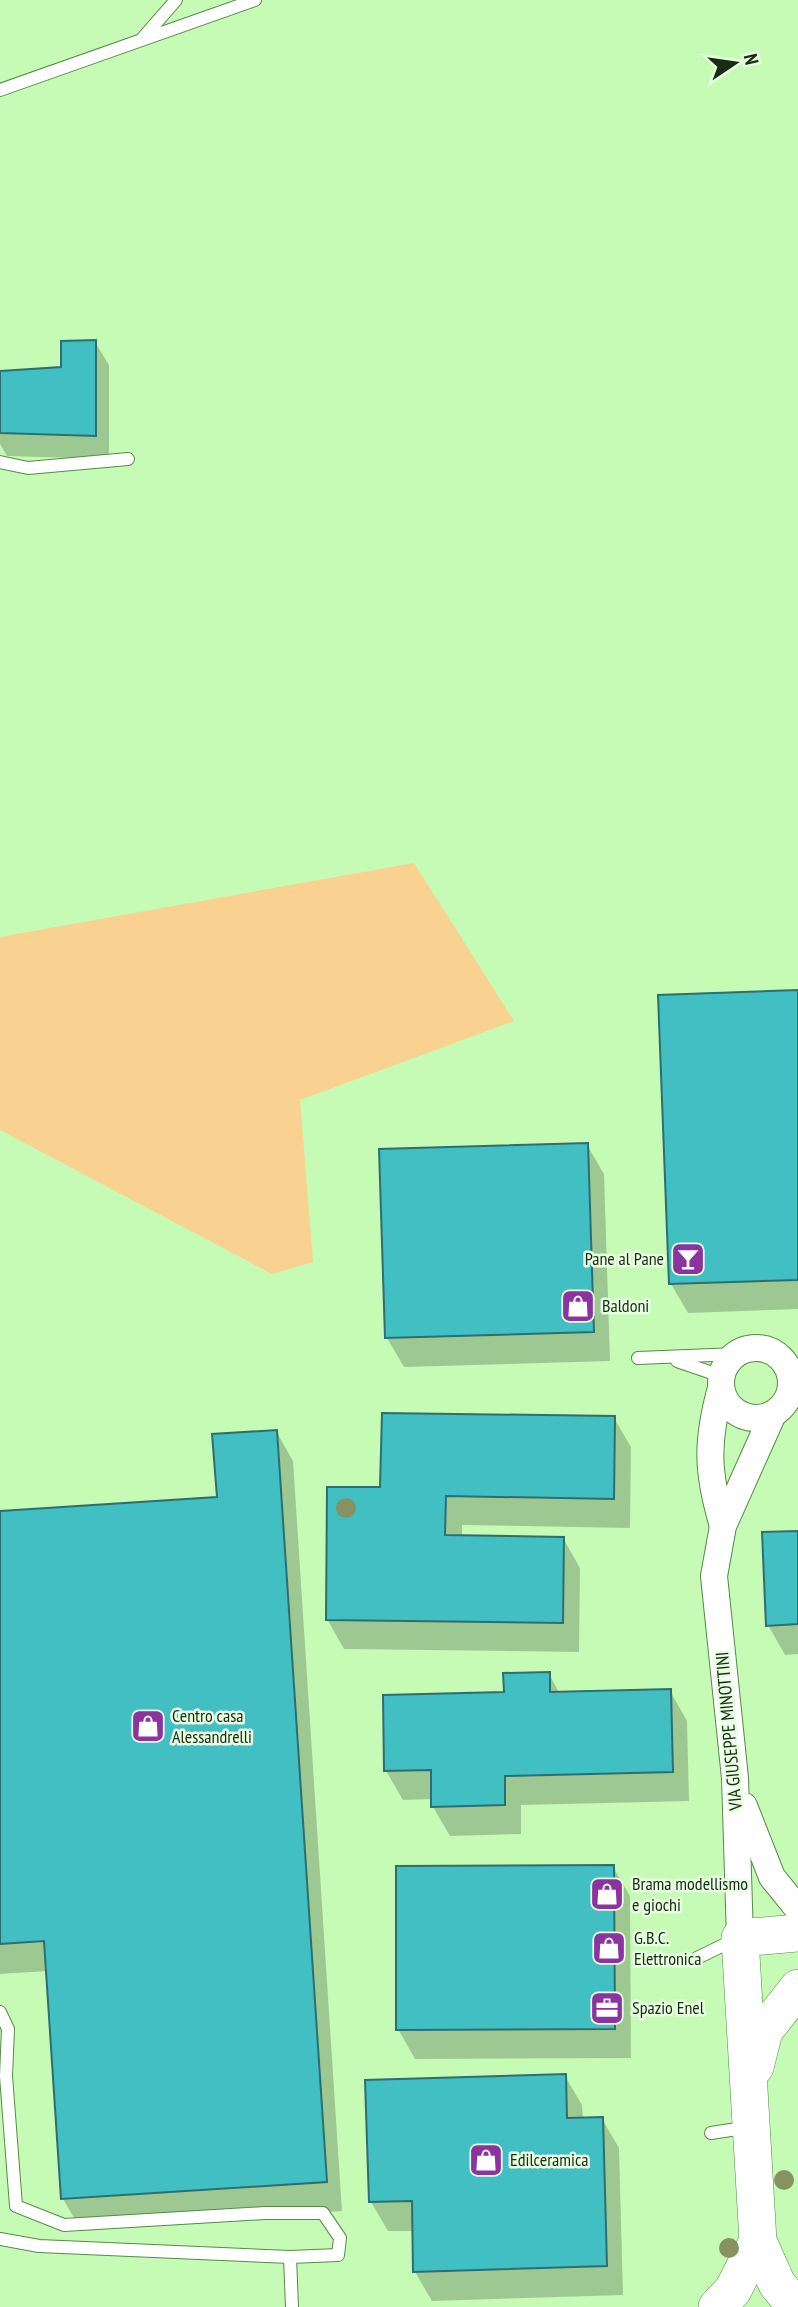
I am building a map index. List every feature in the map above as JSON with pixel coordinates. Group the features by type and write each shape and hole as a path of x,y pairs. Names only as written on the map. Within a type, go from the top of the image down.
{"main road":[{"path":"796,2307 777,2284 758,2241 751,2081 740,1938 798,1933"},
{"path":"751,2081 764,2031 798,1988"},
{"path":"717,2307 733,2290 758,2241"}],"street":[{"path":"767,1349 786,1363 795,1385 782,1407 773,1414 762,1418 740,1415 731,1408 721,1382 725,1364 737,1353 755,1347 798,1349"},
{"name":"VIA GIUSEPPE MINOTTINI","path":"721,1382 713,1419 710,1484 723,1526"},
{"name":"VIA GIUSEPPE MINOTTINI","path":"740,1938 735,1778 714,1576 723,1526 773,1414"},
{"path":"735,1778 753,1834 772,1877 798,1909"}],"lane":[{"path":"140,42 176,0"},
{"path":"0,90 255,0"},
{"path":"0,462 28,468 128,459"},
{"path":"638,1358 670,1359 737,1353"},
{"path":"670,1359 721,1382"},
{"path":"697,1958 740,1938"},
{"path":"0,2012 8,2029 6,2076 16,2206 64,2225 265,2213 323,2213 340,2238 338,2255 290,2257 39,2246 0,2239"},
{"path":"711,2133 753,2127"},
{"path":"290,2257 292,2307"}],"shaded area":[{"path":"414,863 514,1021 300,1100 313,1262 272,1274 0,1130 0,937"}],"building":[{"path":"96,340 96,436 0,433 0,371 61,367 61,341"},
{"path":"798,990 798,1280 669,1284 658,995"},
{"path":"588,1143 594,1332 385,1338 379,1149"},
{"path":"382,1413 615,1416 614,1499 446,1496 445,1535 564,1537 563,1623 326,1620 327,1487 380,1487"},
{"name":"Centro casa Alessandrelli","path":"277,1430 327,2182 61,2199 44,1941 0,1944 0,1511 217,1497 212,1434"},
{"path":"798,1531 798,1624 766,1626 762,1532"},
{"path":"550,1672 550,1692 671,1689 673,1772 505,1776 505,1805 431,1807 431,1770 384,1771 383,1695 504,1692 503,1673"},
{"path":"614,1865 615,2029 396,2030 396,1866"},
{"name":"Edilceramica","path":"566,2074 567,2118 603,2117 607,2266 413,2272 412,2201 369,2202 365,2080"}],"place":[{"name":"Pane al Pane","path":"688,1259"},
{"name":"Baldoni","path":"578,1306"},
{"name":"Centro casa Alessandrelli","path":"148,1726"},
{"name":"Brama modellismo e giochi","path":"607,1894"},
{"name":"G.B.C. Elettronica","path":"609,1948"},
{"name":"Spazio Enel","path":"607,2008"},
{"name":"Edilceramica","path":"486,2160"}]}
